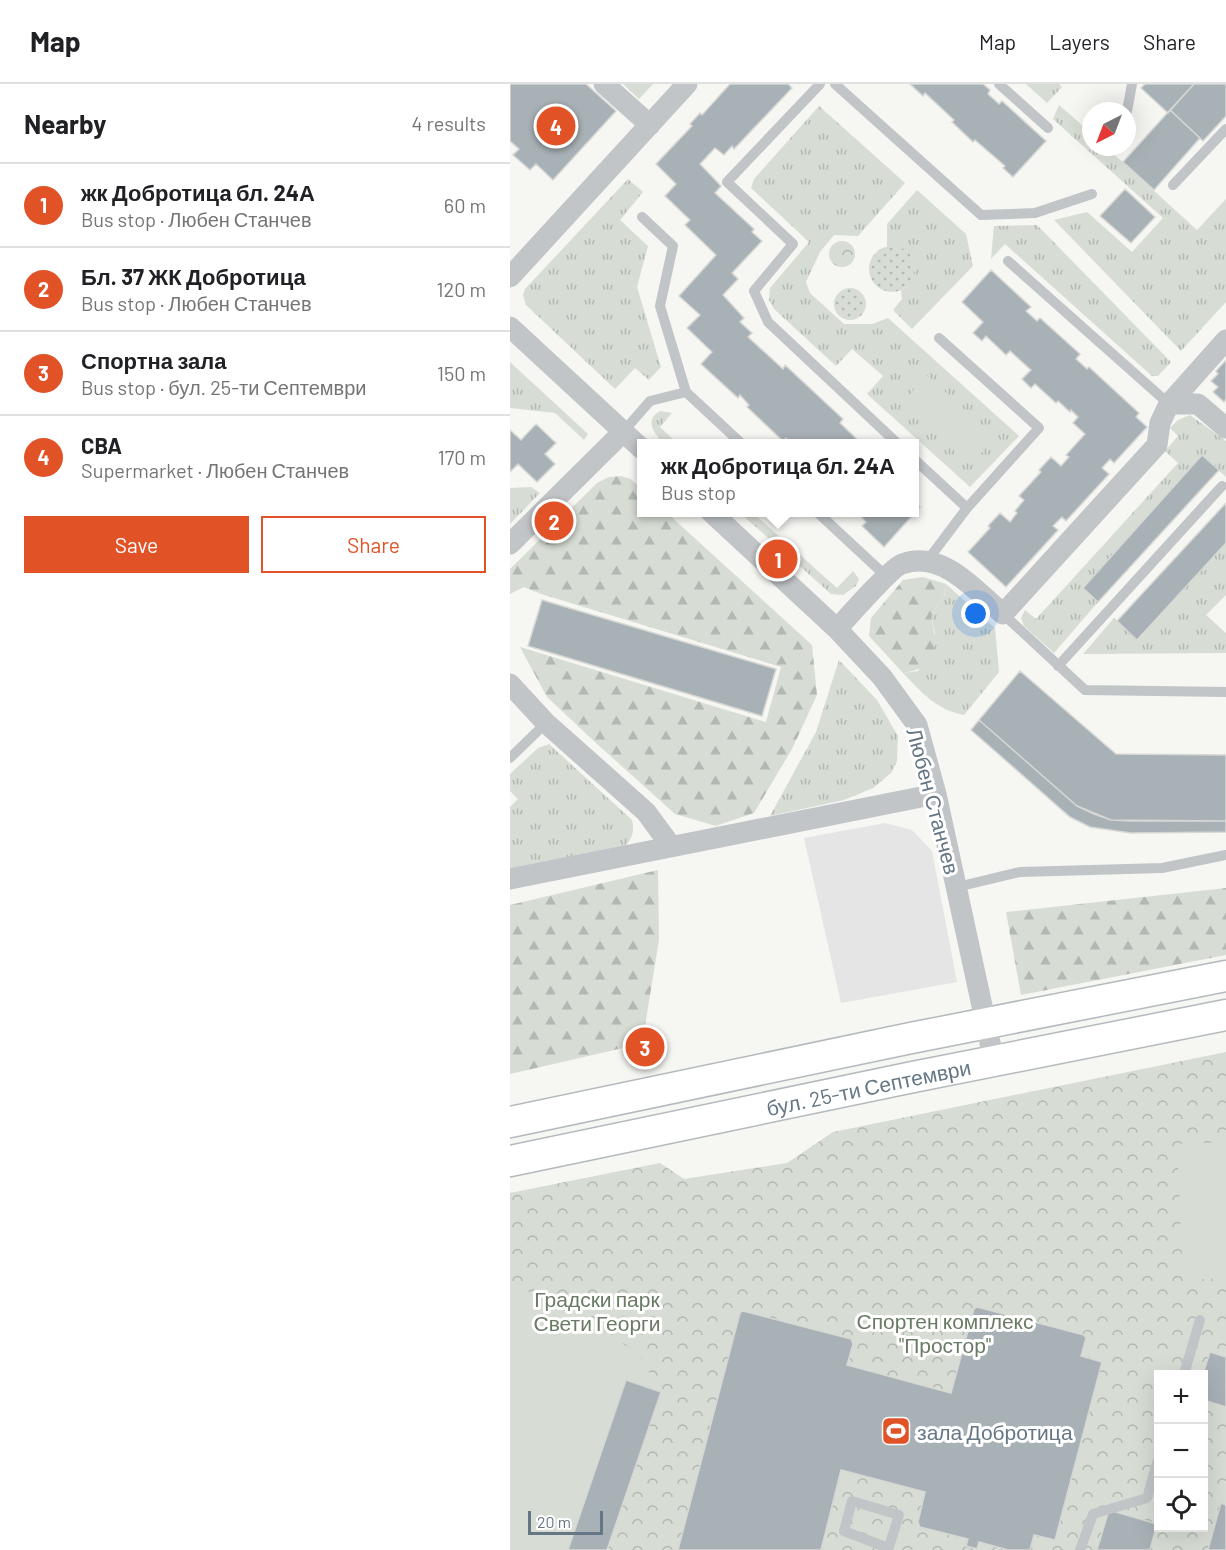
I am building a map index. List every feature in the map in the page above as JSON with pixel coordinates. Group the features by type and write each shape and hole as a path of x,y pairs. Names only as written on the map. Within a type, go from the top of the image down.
{"main road":[{"name":"бул. 25-ти Септември","path":"510,1122 1226,976"},
{"name":"бул. 25-ти Септември","path":"510,1161 1226,1015"}],"street":[{"path":"604,84 650,125"},
{"path":"510,278 687,84"},
{"path":"510,327 637,445"},
{"path":"837,629 900,564 927,561 948,568 1003,614 1157,445 1160,423 1169,404 1226,340"},
{"path":"1169,404 1198,404 1226,428"},
{"path":"510,544 623,432"},
{"name":"Любен Станчев","path":"715,517 837,629 882,677 917,725 936,794 994,1061"},
{"path":"510,684 546,723 646,812 671,846"},
{"path":"510,879 936,794"}],"lane":[{"path":"820,84 727,182 793,244 754,291 768,322 893,439"},
{"path":"835,84 981,214 1035,213 1092,194"},
{"path":"999,84 1048,128"},
{"path":"1129,102 1132,84"},
{"path":"1173,185 1226,129"},
{"path":"642,217 673,246 660,306 686,392 737,439"},
{"path":"1008,261 1169,404"},
{"path":"927,561 967,508 1040,428 939,338"},
{"path":"623,432 650,401 686,392"},
{"path":"919,463 967,508"},
{"path":"1058,666 1222,486"},
{"path":"821,517 887,577"},
{"path":"1003,614 1085,690 1226,692"},
{"path":"510,758 546,723"},
{"path":"957,887 1020,872 1162,868 1226,855"},
{"path":"1185,1370 1200,1320"},
{"path":"1080,1550 1093,1514 1147,1498 1154,1473"},
{"path":"852,1501 898,1515 888,1549 844,1532 852,1501"}],"shaded area":[{"path":"885,823 912,830 932,851 957,982 841,1003 804,838"}],"green space":[{"path":"623,84 653,84 639,99"},
{"path":"1026,84 1059,84 1062,87 1047,103"},
{"path":"1059,105 1082,125 1082,145 1053,119"},
{"path":"819,106 905,183 858,236 834,235 820,252 806,282 810,293 844,324 872,324 888,318 1019,436 970,487 867,394 883,376 852,349 836,366 774,309 769,300 770,288 809,242 751,188 754,179"},
{"path":"1094,156 1116,156 1197,230 1226,199 1226,302 1181,351 1054,220 1087,212 1132,252 1163,218"},
{"path":"628,179 643,192 620,220 648,246 637,287 661,367 649,380 635,368 615,389 526,305 523,295 525,289"},
{"path":"917,190 966,234 973,266 912,329 893,310 902,299 901,290 907,287 913,259 902,249 887,247 887,224"},
{"path":"1037,225 1171,362 1158,376 1152,376 1005,244 991,259 994,226"},
{"path":"842,241 851,245 855,254 851,263 842,267 833,263 829,254 833,245"},
{"path":"892,246 908,253 915,269 908,285 892,292 876,285 869,269 876,253"},
{"path":"850,288 861,293 866,304 861,315 850,320 839,315 834,304 839,293"},
{"path":"510,362 588,434 584,440 555,413 510,408"},
{"path":"927,375 995,438 970,465 902,403"},
{"path":"661,411 672,413 660,427 673,439 660,439 656,435 652,422 656,414"},
{"path":"1190,415 1226,441 1226,477 1202,455 1083,588 1098,602 1054,653 1024,626 1021,618 1025,610 1036,619 1178,463 1165,451 1178,436 1170,428 1178,420"},
{"path":"621,476 631,479 637,485 637,517 671,517 812,645 817,695 792,749 754,813 716,826 675,814 547,697 520,647 766,722 781,667 524,587 510,594 510,569 597,483 609,477"},
{"path":"531,487 540,493 510,524 510,488"},
{"path":"744,517 757,517 837,588 853,571 859,579 856,586 843,595 831,594"},
{"path":"1226,543 1226,595 1206,615 1226,633 1226,653 1083,654 1114,618 1138,640"},
{"path":"923,577 946,584 944,596 931,615 935,645 930,660 924,666 903,673 869,636 871,618 903,580"},
{"path":"946,584 995,628 999,672 964,715 938,705 903,673 918,671 935,633 931,615 944,596"},
{"path":"839,660 877,700 898,736 897,761 891,773 873,788 844,800 770,816 816,732"},
{"path":"549,744 632,820 632,835 623,848 510,872 510,807 518,799 510,791 510,774 538,748"},
{"path":"658,870 659,940 644,1032 623,1048 510,1074 510,905"},
{"path":"1226,888 1226,955 1021,995 1006,912"},
{"name":"Спортен комплекс \"Простор\"","path":"1226,1052 1226,1550 510,1550 510,1193 660,1163 684,1179 787,1163 833,1132"},
{"path":"1226,1142 1226,1278 1183,1280 1177,1144"},
{"path":"510,1286 548,1298 625,1345 639,1355 661,1392 607,1550 510,1550"}],"building":[{"path":"510,84 586,84 616,111 553,180 536,164 530,170 513,155 519,149 510,141"},
{"path":"730,84 788,84 792,88 734,149 732,146 724,155 715,148 700,164 721,186 715,193 754,229 752,232 762,241 732,273 738,279 723,295 744,318 740,322 752,333 748,337 783,369 785,365 843,419 840,423 857,439 781,439 747,407 749,405 740,395 738,398 701,364 712,352 687,328 700,315 679,296 716,255 685,225 690,220 665,196 676,184 656,164 692,126 690,124 700,113 702,115"},
{"path":"910,84 983,84 990,90 988,94 999,104 1002,101 1046,141 1013,177 1003,168 1005,166 975,140 973,142 952,122 954,120 925,93 923,96"},
{"path":"1145,84 1194,84 1168,113 1141,88"},
{"path":"1194,84 1226,84 1226,116 1203,141 1170,110"},
{"path":"1170,110 1200,138 1154,190 1123,162 1128,156 1136,156 1136,148"},
{"path":"1125,189 1155,217 1131,243 1100,216"},
{"path":"991,270 1031,307 1026,311 1037,321 1040,318 1080,354 1076,359 1087,369 1089,367 1139,413 1136,417 1147,427 1114,463 1110,459 1102,468 1109,474 1066,521 1062,517 1053,526 1058,530 1006,587 968,552 1000,513 1010,522 1024,500 1019,496 1041,472 1039,470 1051,457 1061,466 1069,457 1066,455 1085,434 1073,423 1078,417 1071,410 1070,412 1058,401 1056,403 1035,384 1031,388 1022,379 1031,370 1010,351 1006,355 986,336 982,341 973,333 983,322 962,302"},
{"path":"1226,360 1226,399 1224,402 1213,392 1218,387 1211,381"},
{"path":"536,424 556,443 545,454 555,464 537,482 518,464 510,472 510,430 521,440"},
{"path":"1202,455 1219,470 1098,602 1083,588"},
{"path":"1226,503 1226,543 1137,640 1117,621"},
{"path":"862,517 911,517 884,547 862,526 866,522"},
{"path":"542,600 776,669 762,716 528,646"},
{"path":"1020,671 1116,754 1226,755 1226,821 1111,820 1077,806 979,720"},
{"path":"979,720 1077,806 1094,814 1111,820 1226,821 1226,832 1131,833 1090,827 1070,817 971,730"},
{"name":"зала Добротица","path":"977,1307 1084,1335 1086,1338 1081,1356 1102,1362 1055,1540 1034,1535 1030,1550 1008,1550 979,1542 977,1549 966,1546 968,1539 920,1527 918,1522 925,1492 841,1470 821,1550 678,1550 740,1313 743,1311 851,1339 853,1344 847,1365 951,1393 974,1309"},
{"path":"1210,1352 1226,1357 1226,1407 1208,1401 1208,1370 1204,1370"},
{"path":"626,1380 661,1392 607,1550 568,1550"},
{"path":"1221,1503 1226,1505 1226,1550 1208,1550"},
{"path":"1109,1510 1154,1523 1155,1532 1150,1550 1097,1550"}],"place":[{"name":"CBA","path":"556,126"},
{"name":"Бл. 37 ЖК Добротица","path":"554,521"},
{"name":"жк Добротица бл. 24А","path":"778,559"},
{"name":"Спортна зала","path":"645,1047"},
{"name":"зала Добротица","path":"896,1431"}],"park label":[{"name":"Градски парк Свети Георги","path":"597,1310"}]}
